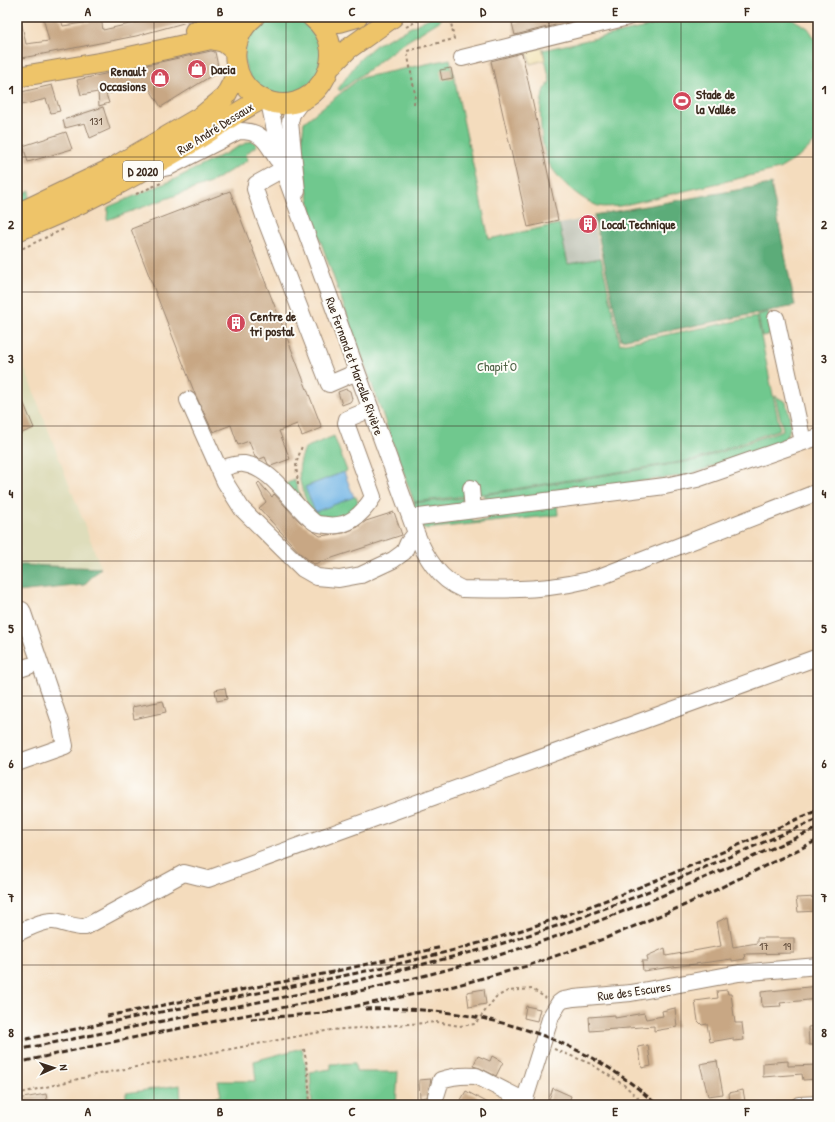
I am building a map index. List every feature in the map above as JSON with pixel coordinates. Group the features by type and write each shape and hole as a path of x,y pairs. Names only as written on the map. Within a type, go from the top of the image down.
{"main road":[{"name":"D 2020","path":"314,18 340,22 357,17"},
{"name":"D 2020","path":"266,100 286,104 303,99 315,92 320,86 330,67 348,49 368,33 393,17"},
{"path":"252,18 243,29 235,51 238,72 248,88 266,100"},
{"path":"102,62 159,39 237,24 252,18"},
{"name":"D 2020","path":"314,18 323,28 331,47 330,67"},
{"path":"17,77 211,40 224,42 235,51"},
{"name":"Rue André Dessaux","path":"17,214 111,170 202,116 225,97 238,72"},
{"name":"Rue André Dessaux","path":"17,231 42,222 138,174 204,135 248,106 266,100"}],"street":[{"path":"462,58 628,17"},
{"name":"Rue Fernand et Marcelle Rivière","path":"299,212 290,122 292,114 303,99"},
{"name":"Rue Fernand et Marcelle Rivière","path":"266,100 283,168 413,526 425,555 452,585 462,589 528,590 579,583 602,576 818,492"},
{"path":"138,174 169,167 234,133 247,131 261,136 267,142 283,168 256,184 255,189 329,384 357,372"},
{"path":"776,318 803,442"},
{"path":"188,400 225,482 242,508 303,568 317,577 339,579 362,575 377,570 393,560 404,552 413,526 473,510 665,486 697,479 818,437"},
{"path":"220,469 240,468 245,464 261,470 314,522 330,525 347,523 360,516 373,498 346,423 347,419 370,409"},
{"path":"471,488 473,510"},
{"path":"17,763 65,746 60,722 22,610"},
{"path":"17,933 46,921 54,921 78,928 85,927 184,873 208,879 818,657"},
{"name":"Rue des Escures","path":"556,1006 563,1000 574,998 630,993 739,973 818,966"},
{"path":"436,1096 441,1080 451,1076 469,1075 476,1076 524,1103 551,1016 556,1006"},
{"path":"799,1105 818,1104"}],"path":[{"path":"414,104 415,94 407,51 454,39 450,17"},
{"path":"131,196 166,182"},
{"path":"17,251 62,232 67,228"},
{"path":"299,487 296,480 296,464 302,446"},
{"path":"17,1094 99,1074 331,1030 438,1022 460,1026 475,1024 496,997 508,991 532,989 550,1000 556,1006"},
{"path":"548,1047 591,1064 624,1085 646,1105"},
{"path":"304,1049 308,1072 310,1105"}],"shaded area":[{"path":"593,217 601,258 568,264 559,224"},
{"path":"17,348 101,568 17,566"}],"green space":[{"path":"283,17 298,20 311,28 319,41 322,56 319,71 311,84 298,92 283,95 268,92 255,84 247,71 244,56 247,41 255,28 268,20"},
{"path":"431,17 440,17 441,20 401,45 340,91 338,89 359,60 376,45"},
{"path":"691,17 789,17 808,28 818,43 818,139 799,157 779,169 620,206 600,207 591,203 578,195 560,179 551,167 545,151 541,130 541,108 544,91 550,81 543,50"},
{"name":"Chapit'O","path":"450,59 489,239 559,224 568,264 601,258 620,344 757,317 780,429 698,459 484,494 414,502 312,217 304,170 302,146 304,122 360,78"},
{"path":"253,141 257,145 246,154 248,160 210,183 107,220 108,207 173,180 248,142"},
{"path":"771,184 795,306 621,340 594,215"},
{"path":"30,190 29,200 17,205 17,197"},
{"path":"768,312 773,334 762,336 758,315"},
{"path":"775,396 786,402 790,419 790,429 788,434 780,442 688,475 486,502 484,495 698,460 783,430"},
{"path":"334,436 347,471 305,487 356,497 358,502 364,501 339,522 311,514 302,489 299,474 301,458 305,448"},
{"path":"294,479 306,510 283,486"},
{"path":"463,498 461,504 419,509 415,508 413,503"},
{"path":"557,505 558,515 424,529 422,525 430,521 472,516 472,522 487,520 487,514"},
{"path":"17,566 101,568 84,585 17,592"},
{"path":"302,1048 307,1072 309,1105 126,1105 126,1093 180,1085 181,1102 221,1096 218,1081 256,1081 254,1061"},
{"path":"355,1063 356,1072 398,1072 396,1105 312,1105 310,1072 331,1069 331,1064"}],"sand":[{"path":"542,47 545,60 530,64 527,51"}],"water":[{"path":"344,472 354,497 315,512 305,487"}],"building":[{"path":"43,17 58,17 59,20 61,19 63,26 91,22 90,17 101,17 103,30 152,19 152,17 198,17 198,19 136,36 17,59 17,22 21,21 26,44 49,41"},
{"path":"546,17 548,24 580,17 588,17 515,35 512,23"},
{"path":"211,51 215,52 219,71 161,107 147,85 106,94 109,103 99,106 98,92 81,95 77,80"},
{"path":"522,53 558,220 528,227 491,61"},
{"path":"451,68 453,78 442,80 440,70"},
{"path":"52,85 60,111 51,113 46,99 17,106 17,93"},
{"path":"103,107 110,129 90,138 85,123 65,128 63,120"},
{"path":"66,132 72,149 28,162 23,146"},
{"name":"Centre de tri postal","path":"230,191 322,428 302,436 297,424 279,431 290,459 271,466 268,464 265,457 260,459 255,457 249,441 238,445 231,425 213,432 195,394 131,229"},
{"path":"17,387 34,428 17,435"},
{"path":"346,389 350,391 352,399 350,402 342,405 338,392"},
{"path":"259,482 272,497 274,494 300,522 320,536 344,533 358,527 366,521 394,512 402,535 314,564 301,554 259,508 266,502 257,484"},
{"path":"225,688 227,699 217,701 215,690"},
{"path":"163,701 166,712 134,719 132,707"},
{"path":"818,897 818,911 798,912 796,898"},
{"path":"728,917 733,947 757,943 757,938 794,938 794,953 744,954 745,959 732,961 732,959 643,971 642,961 648,961 647,956 665,948 666,956 721,946 717,922"},
{"path":"818,986 818,999 780,1003 781,1006 762,1007 761,992"},
{"path":"484,989 486,1004 469,1007 467,992"},
{"path":"727,990 728,994 731,994 735,1023 742,1023 744,1040 733,1041 733,1038 710,1042 707,1024 702,1025 698,1021 695,1001 718,998 717,991"},
{"path":"526,1006 540,1009 537,1021 524,1018"},
{"path":"675,1008 677,1027 654,1031 654,1026 590,1031 589,1017 615,1015 615,1018 644,1013 646,1019 663,1016 662,1011"},
{"path":"818,1026 818,1045 809,1045 808,1027"},
{"path":"648,1045 651,1066 642,1068 638,1047"},
{"path":"478,1056 490,1061 492,1056 503,1062 496,1076 473,1066"},
{"path":"717,1061 723,1094 708,1096 700,1064"},
{"path":"788,1061 788,1066 818,1065 818,1079 803,1080 802,1074 763,1077 763,1063"},
{"path":"431,1079 427,1097 420,1098 419,1080"},
{"path":"553,1088 571,1096 568,1105 547,1105"},
{"path":"743,1090 745,1101 730,1103 729,1093"},
{"path":"466,1091 492,1105 458,1105"},
{"path":"46,1094 48,1105 17,1105 17,1099"}],"railway":[{"path":"17,1041 368,971 486,941 529,928 612,898 695,864 818,810"},
{"path":"17,1050 324,989 488,948 563,924 635,897 818,819"},
{"path":"17,1063 372,988 489,958 531,945 615,915 818,828"},
{"path":"328,1012 454,986 527,966 606,938 685,905 818,840"},
{"path":"107,1016 328,973 442,947"},
{"path":"365,1009 404,1009 444,1012 483,1018 521,1028 558,1041 593,1059 626,1080 657,1105"},
{"path":"251,1019 333,1012"}],"place":[{"name":"Dacia","path":"197,69"},
{"name":"Renault Occasions","path":"160,78"},
{"name":"Stade de la Vallée","path":"682,101"},
{"name":"Local Technique","path":"588,224"},
{"name":"Centre de tri postal","path":"236,323"}]}
